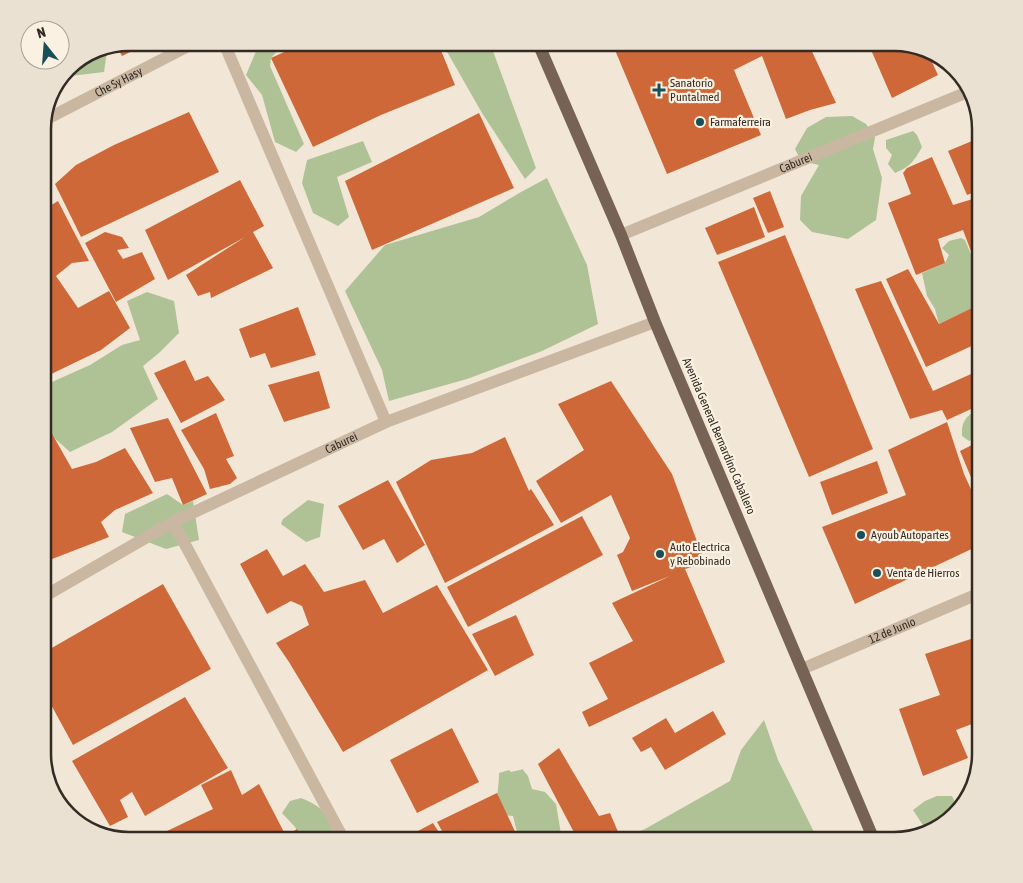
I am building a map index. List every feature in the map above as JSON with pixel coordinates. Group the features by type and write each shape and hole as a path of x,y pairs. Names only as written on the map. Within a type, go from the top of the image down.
{"main road":[{"name":"Avenida General Bernardino Caballero","path":"542,51 621,235 871,832"}],"street":[{"name":"Che Sy Hasy","path":"53,116 177,51"},
{"path":"228,51 386,422"},
{"name":"Caburei","path":"621,235 963,94"},
{"name":"Caburei","path":"51,592 173,522 386,422 656,322"},
{"path":"173,522 340,832"},
{"name":"12 de Junio","path":"802,669 972,595"}],"green space":[{"path":"256,51 277,51 271,58 270,66 304,144 296,152 275,142 262,95 246,75"},
{"path":"447,51 493,51 536,168 525,179 482,113"},
{"path":"106,55 104,72 73,76 90,62"},
{"path":"852,116 866,124 875,138 873,149 882,178 876,220 848,239 812,232 800,220 801,196 819,165 801,161 795,149 807,128 826,117"},
{"path":"913,131 917,135 922,147 911,163 895,173 888,164 892,155 886,148 886,140"},
{"path":"363,141 372,162 337,177 349,217 338,226 313,213 302,183 307,160"},
{"path":"547,178 587,265 598,324 542,351 467,379 389,401 382,370 345,291 385,245 479,217"},
{"path":"961,238 965,240 972,257 972,308 939,324 935,309 927,296 922,273 945,263 949,255 942,248 949,241"},
{"path":"147,292 174,301 179,333 143,366 158,399 112,432 70,452 51,435 51,382 90,365 122,345 140,340 127,301"},
{"path":"972,413 972,440 969,441 962,436 962,427"},
{"path":"167,494 183,505 193,501 199,540 166,549 122,532 125,514"},
{"path":"308,500 324,504 320,537 306,542 281,524 283,519"},
{"path":"764,720 778,760 814,832 637,832 730,781 741,750"},
{"path":"524,769 532,789 545,792 556,804 561,832 517,832 513,816 495,814 499,773 509,770 511,772"},
{"path":"937,796 952,796 955,801 941,816 923,826 913,810 925,801"},
{"path":"301,798 320,808 327,817 332,832 298,832 282,813 290,801"}],"building":[{"path":"132,51 122,56 120,52"},
{"path":"286,51 441,51 455,85 381,115 313,147 271,58"},
{"path":"615,51 812,51 836,103 786,119 762,56 734,70 761,135 667,174"},
{"path":"871,51 909,53 931,61 938,75 892,98"},
{"path":"189,112 219,172 81,237 55,184 76,165 114,145"},
{"path":"479,113 514,188 372,250 345,181"},
{"path":"972,141 972,193 967,195 948,151"},
{"path":"932,157 953,205 972,199 972,254 963,230 938,239 945,263 916,275 888,203 911,194 903,173 907,168"},
{"path":"240,180 264,226 253,232 273,268 211,298 210,292 198,296 186,275 245,237 168,280 145,230"},
{"path":"770,191 784,227 768,233 753,198"},
{"path":"58,201 89,261 72,263 56,276 78,308 109,291 130,328 101,350 51,374 51,205"},
{"path":"754,207 765,237 717,255 705,228"},
{"path":"105,232 122,237 129,248 117,250 123,259 142,252 155,279 116,302 85,243"},
{"path":"785,235 873,449 809,477 718,262"},
{"path":"908,269 939,324 972,308 972,346 926,367 886,279"},
{"path":"881,281 933,391 972,374 972,409 947,420 942,410 910,419 855,289"},
{"path":"298,307 316,355 271,368 265,353 250,358 239,329"},
{"path":"185,360 195,381 208,376 225,400 181,423 154,373"},
{"path":"319,371 330,408 284,422 268,385"},
{"path":"611,381 672,474 705,563 685,569 725,662 589,727 582,712 608,699 589,663 633,641 612,603 670,576 632,591 617,555 623,552 630,538 611,495 561,523 536,481 584,450 558,404"},
{"path":"216,413 234,456 226,459 237,478 230,484 210,489 204,469 181,430"},
{"path":"168,418 207,494 183,505 172,478 155,482 130,428"},
{"path":"947,422 964,474 972,492 972,549 855,604 822,527 906,495 888,450"},
{"path":"51,432 72,469 96,462 125,448 153,493 115,510 101,522 109,537 51,559"},
{"path":"505,437 529,491 531,489 554,525 445,583 396,482 431,460 472,453"},
{"path":"972,445 972,480 960,451"},
{"path":"877,461 888,493 832,515 820,482"},
{"path":"388,480 425,545 397,563 384,539 363,550 338,506"},
{"path":"582,516 603,555 468,627 447,587"},
{"path":"267,549 283,576 305,564 324,592 365,580 383,613 437,585 488,670 343,752 276,643 309,625 302,606 291,601 267,614 240,564"},
{"path":"163,584 211,669 73,745 51,705 51,648"},
{"path":"516,615 534,655 495,676 472,634"},
{"path":"972,639 972,724 956,730 968,758 923,776 899,709 940,695 925,654"},
{"path":"185,697 228,768 145,816 132,792 120,800 128,817 110,826 72,761"},
{"path":"713,711 726,734 665,770 651,747 641,752 632,738 666,718 675,733"},
{"path":"452,728 479,782 417,813 390,760"},
{"path":"559,748 599,816 610,813 618,832 574,832 538,764"},
{"path":"231,770 242,795 259,784 284,832 165,832 213,809 201,785"},
{"path":"497,793 515,832 443,832 437,822"},
{"path":"433,823 439,832 416,832"}],"place":[{"name":"Sanatorio Puntalmed","path":"659,90"},
{"name":"Farmaferreira","path":"700,122"},
{"name":"Ayoub Autopartes","path":"861,535"},
{"name":"Auto Electrica y Rebobinado","path":"660,554"},
{"name":"Venta de Hierros","path":"877,573"}]}
